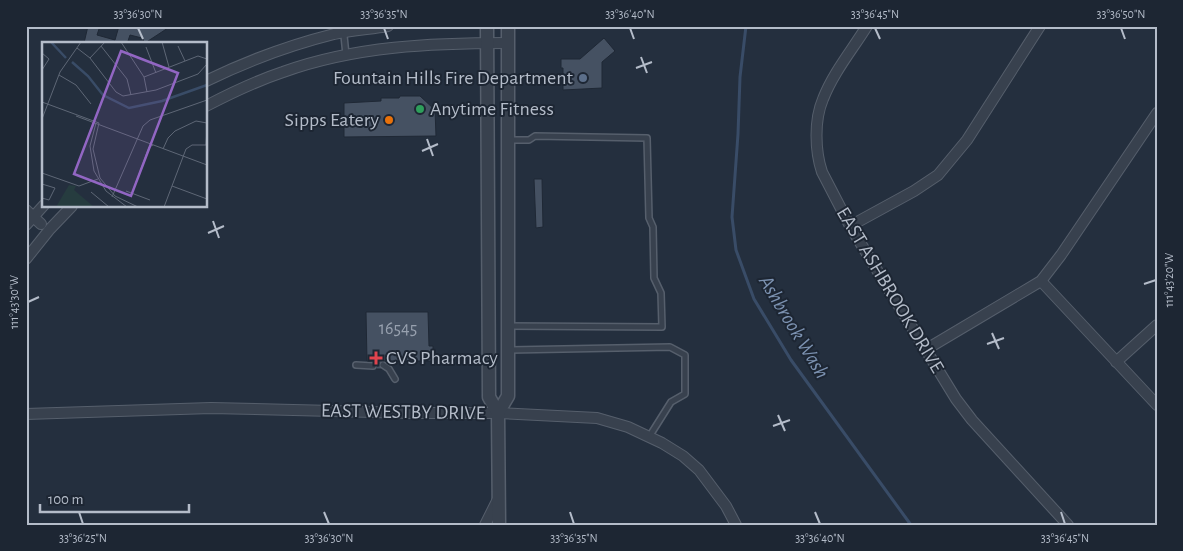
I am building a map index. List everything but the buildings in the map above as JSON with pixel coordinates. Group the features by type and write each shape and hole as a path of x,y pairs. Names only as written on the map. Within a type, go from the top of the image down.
{"street":[{"path":"208,80 261,57 343,29 388,26"},
{"path":"487,26 489,397 498,413 499,525"},
{"path":"498,413 508,396 508,26"},
{"name":"EAST ASHBROOK DRIVE","path":"867,26 827,89 822,102 817,139 819,163 850,226 956,398 972,420 1068,525"},
{"path":"850,226 914,191 938,175 967,140 1040,26"},
{"path":"208,105 284,71 346,54 402,46 508,43"},
{"path":"925,350 1041,282 1062,255 1157,112"},
{"path":"41,224 28,217 42,206"},
{"path":"26,259 70,208"},
{"path":"1041,282 1157,405"},
{"path":"1116,362 1157,325"},
{"name":"EAST WESTBY DRIVE","path":"26,414 211,408 498,413 597,418 615,422 683,456 699,470 726,506 736,525"},
{"path":"485,525 498,498"}],"lane":[{"path":"343,29 346,54"},
{"path":"507,140 529,140 535,136 647,138 649,218 653,227 654,278 661,293 662,327 507,326"},
{"path":"508,350 670,347 684,354 685,394 671,402 648,437"},
{"path":"356,365 373,366"},
{"path":"383,365 389,369 395,379"}],"waterway":[{"name":"Ashbrook Wash","path":"746,26 740,77 732,217 736,250 754,299 791,360 911,525"}],"place":[{"name":"Fountain Hills Fire Department","path":"583,78"},
{"name":"Anytime Fitness","path":"420,109"},
{"name":"Sipps Eatery","path":"389,120"},
{"name":"CVS Pharmacy","path":"376,358"}]}
